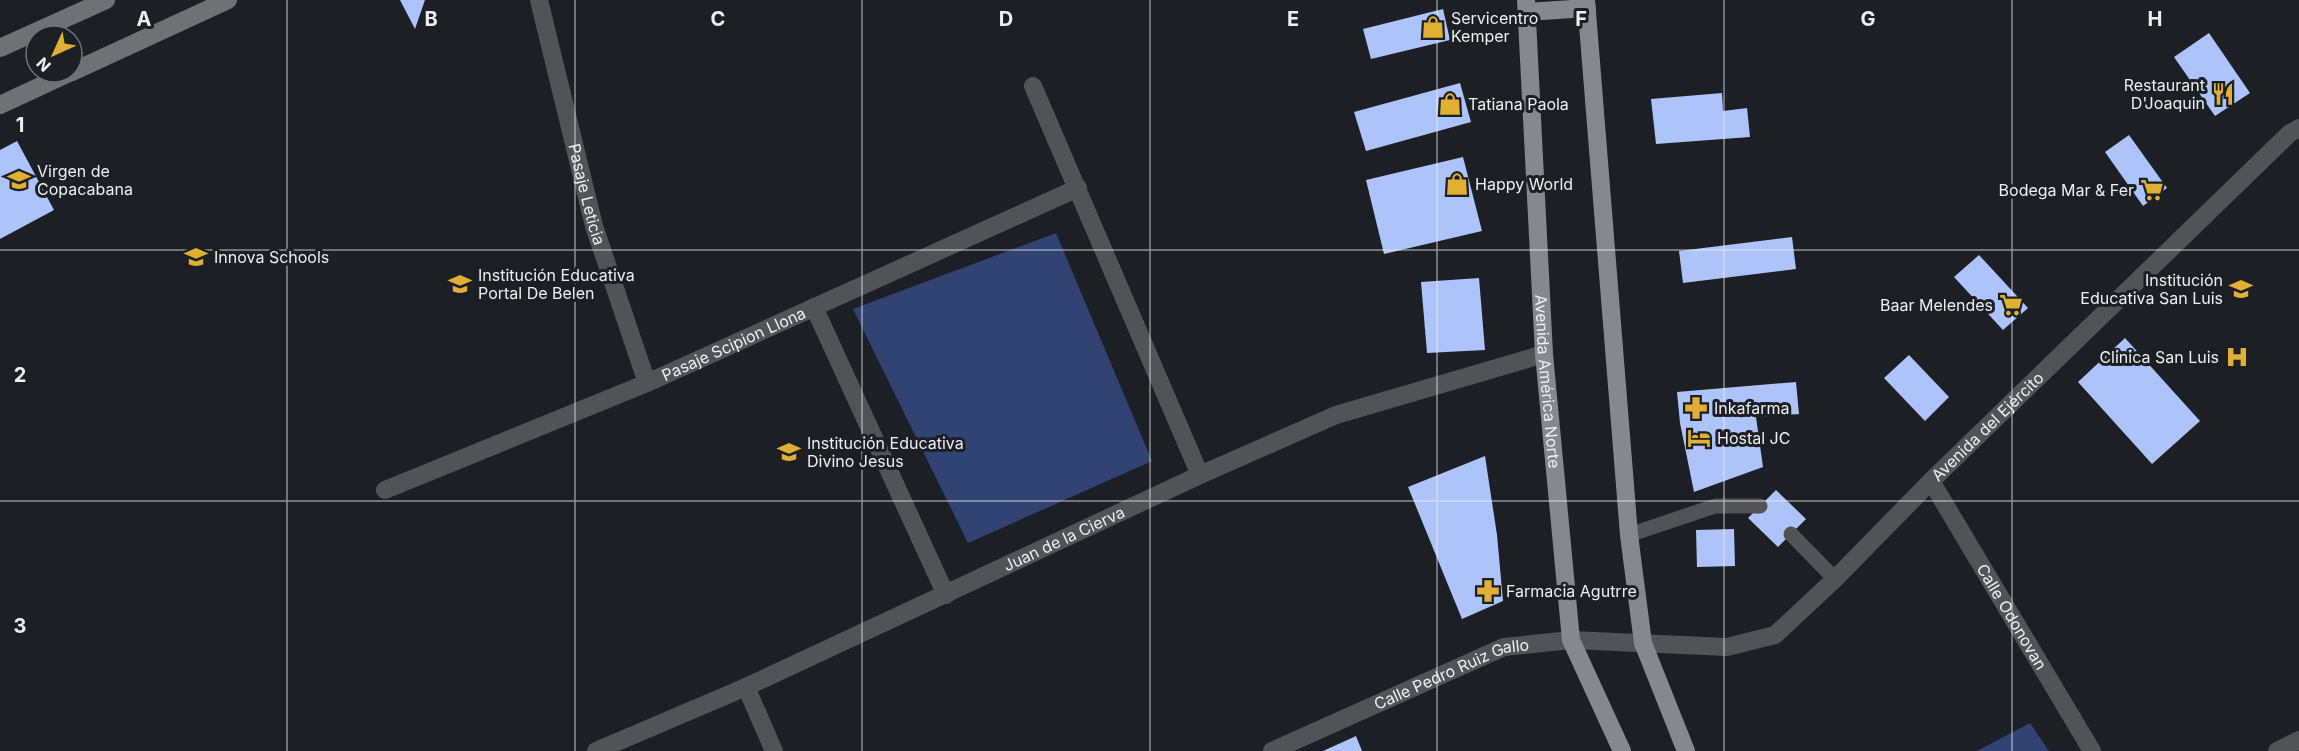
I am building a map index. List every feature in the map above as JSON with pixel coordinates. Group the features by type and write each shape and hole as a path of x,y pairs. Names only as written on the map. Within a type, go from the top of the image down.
{"main road":[{"path":"1526,6 1586,4 1629,535 1643,643 1686,751"},
{"name":"Avenida América Norte","path":"1526,6 1544,354 1571,640 1622,751"}],"street":[{"path":"0,48 106,0"},
{"path":"84,66 228,0"},
{"name":"Pasaje Leticia","path":"539,0 594,225 647,383"},
{"path":"0,105 46,84"},
{"path":"1033,86 1200,475"},
{"name":"Avenida del Ejército","path":"1643,643 1727,646 1775,635 2290,133 2299,128"},
{"name":"Pasaje Scipion Llona","path":"385,490 647,383 1078,188"},
{"path":"814,307 946,595"},
{"name":"Juan de la Cierva","path":"596,751 746,687 1200,475 1336,415 1544,354"},
{"name":"Calle Odonovan","path":"1931,481 2092,751"},
{"name":"Calle Pedro Ruiz Gallo","path":"1272,751 1504,647 1571,640 1643,643"},
{"path":"746,687 774,751"},
{"path":"2277,751 2299,740"}],"lane":[{"path":"1629,535 1715,506 1761,506"},
{"path":"1791,534 1835,579"}],"shaded area":[{"path":"1056,233 1152,461 968,543 853,309"},
{"path":"2030,723 2049,751 1977,751"}],"building":[{"path":"400,0 425,0 415,29"},
{"path":"1443,9 1450,40 1371,59 1363,29"},
{"path":"2209,33 2250,93 2215,116 2174,57"},
{"path":"1460,83 1471,122 1366,151 1354,112"},
{"path":"1722,93 1723,111 1747,108 1750,137 1656,144 1651,99"},
{"path":"2129,135 2167,188 2143,206 2105,152"},
{"name":"Virgen de Copacabana","path":"17,141 54,210 0,239 0,150"},
{"path":"1463,157 1482,231 1384,254 1366,180"},
{"path":"1792,237 1796,269 1683,283 1679,251"},
{"path":"1979,255 2028,308 2003,330 1954,277"},
{"path":"1479,278 1485,350 1427,353 1421,282"},
{"path":"2125,338 2200,421 2152,464 2078,382"},
{"path":"1909,355 1949,397 1925,421 1884,378"},
{"path":"1796,382 1799,414 1756,417 1763,467 1694,492 1680,423 1677,392"},
{"path":"1485,456 1497,535 1503,601 1462,619 1408,487"},
{"path":"1776,490 1806,519 1778,547 1748,518"},
{"path":"1734,529 1735,566 1697,567 1696,530"},
{"path":"1356,736 1362,751 1323,751"}],"place":[{"name":"Servicentro Kemper","path":"1433,27"},
{"name":"Restaurant D'Joaquin","path":"2223,94"},
{"name":"Tatiana Paola","path":"1450,104"},
{"name":"Virgen de Copacabana","path":"19,180"},
{"name":"Happy World","path":"1457,184"},
{"name":"Bodega Mar & Fer","path":"2152,190"},
{"name":"Innova Schools","path":"196,257"},
{"name":"Institución Educativa Portal De Belen","path":"460,284"},
{"name":"Institución Educativa San Luis","path":"2241,289"},
{"name":"Baar Melendes","path":"2011,305"},
{"name":"Clinica San Luis","path":"2237,357"},
{"name":"Inkafarma","path":"1696,408"},
{"name":"Hostal JC","path":"1699,438"},
{"name":"Institución Educativa Divino Jesus","path":"789,452"},
{"name":"Farmacia Agutrre","path":"1488,591"}]}
